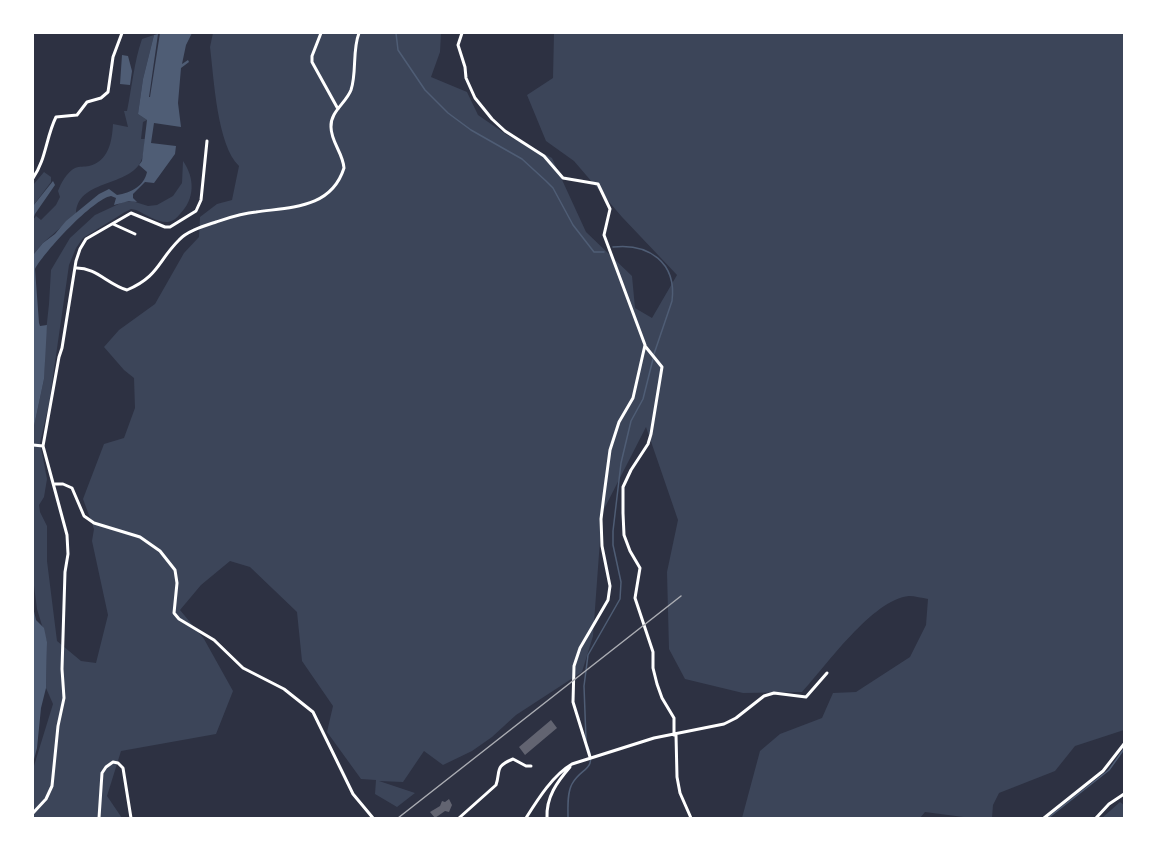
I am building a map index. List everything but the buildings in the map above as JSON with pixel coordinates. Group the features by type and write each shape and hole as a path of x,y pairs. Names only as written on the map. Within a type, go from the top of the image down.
{"street":[{"path":"33,178 41,167 44,150 56,117 77,115 87,102 101,98 108,92 113,57 122,33"},
{"path":"321,33 312,62 338,109"},
{"path":"75,268 89,268 114,286 127,290 142,283 160,266 179,239 194,230 253,212 307,206 332,188 344,168 342,157 330,129 331,123 351,90 354,52 359,33"},
{"path":"462,33 458,45 466,78 475,98 492,119 505,131 544,156 563,178 598,184 603,192 610,208 604,235 645,345 662,367 648,444 623,487 624,535 640,568 635,598 652,646 652,668 659,691 674,718 677,777 680,793 691,818"},
{"path":"33,813 46,799 52,786 58,726 64,698 62,669 67,535 55,484 41,446 62,348 75,268 80,249 86,239 124,216 136,213 165,227 170,227 196,211 201,201 207,141"},
{"path":"113,224 135,234"},
{"path":"591,757 573,702 574,666 580,648 608,600 610,586 602,546 601,519 604,495 615,434 633,398 645,345"},
{"path":"33,445 41,446"},
{"path":"55,484 63,484 72,488 84,516 94,523 140,537 160,550 175,570 177,583 174,613 178,619 214,640 243,669 284,688 313,712 353,794 373,818"},
{"path":"526,818 553,781 572,764 654,738 724,724 736,718 764,696 774,693 806,697 827,673"},
{"path":"1044,818 1104,771 1124,744"},
{"path":"459,818 496,785 498,771 504,763 513,759 526,766 531,766"},
{"path":"99,818 102,773 113,762 123,768 131,818"},
{"path":"547,818 549,799 572,764"},
{"path":"1096,818 1109,804 1124,794"}],"shaded area":[{"path":"160,33 192,33 186,45 182,64 188,60 189,62 181,68 178,103 181,127 154,123 151,143 176,146 175,154 154,183 145,182 133,194 137,202 129,201 114,205 116,198 111,196 103,199 70,227 35,269 39,323 40,326 47,325 44,379 33,431 33,255 66,221 99,194 109,189 117,195 122,194 132,191 143,181 147,172 139,165 142,161 147,120 138,114 143,79 154,35 158,34 150,97"},
{"path":"213,33 441,33 440,52 431,77 467,92 478,115 507,135 552,158 586,232 632,276 635,308 652,318 677,275 622,217 574,161 546,141 527,95 553,78 554,33 1124,33 1124,730 1075,746 1055,771 999,793 993,805 992,818 971,818 925,812 920,818 742,818 760,751 780,734 822,718 833,693 856,692 910,657 926,625 928,599 909,596 895,600 880,609 851,635 802,692 743,693 685,679 669,649 667,572 678,520 646,427 602,513 593,636 582,672 516,715 492,737 472,751 443,765 424,751 403,782 379,781 415,793 397,807 375,794 376,780 361,779 327,732 333,706 302,661 297,612 250,567 230,561 201,585 180,610 204,639 233,691 216,734 121,751 107,796 122,818 33,818 33,769 53,704 46,688 47,642 37,609 33,578 33,431 44,379 51,270 70,238 95,215 123,202 157,205 173,196 182,183 183,161 190,174 192,188 188,202 178,217 164,222 131,209 83,238 69,265 49,404 40,443 47,479 44,497 39,505 47,526 47,561 57,641 81,661 96,663 108,615 92,541 94,529 83,499 104,444 124,438 135,408 134,378 104,347 119,330 155,304 184,253 199,237 200,217 217,204 232,200 239,166 232,156 221,128 210,47"},
{"path":"154,35 143,79 138,114 147,120 143,122 141,139 145,139 140,163 133,171 84,195 78,203 76,214 33,255 33,220 36,216 41,220 56,205 60,197 59,188 69,172 77,167 89,166 101,160 108,150 113,124 128,127 124,111 127,111 139,48 142,39"},
{"path":"122,55 128,56 132,71 130,85 120,84"},
{"path":"44,172 51,177 51,182 33,206 33,185"},
{"path":"53,181 55,185 33,220 33,206"},
{"path":"33,607 36,620 44,628 47,642 46,688 33,763"},
{"path":"1120,802 1124,805 1124,818 1102,818"}],"waterway":[{"path":"396,33 398,50 425,90 448,113 471,130 522,159 553,188 573,225 594,252 604,252"},
{"path":"613,247 638,248 648,252 658,258 670,276 672,301 654,354"},
{"path":"586,740 584,686 588,655 620,599 621,582 613,545 613,531 621,463 631,421 643,399 653,359"},
{"path":"568,818 570,788 591,761 588,747"},
{"path":"1048,818 1109,770 1124,749"}],"railway":[{"path":"398,818 681,596"}]}
